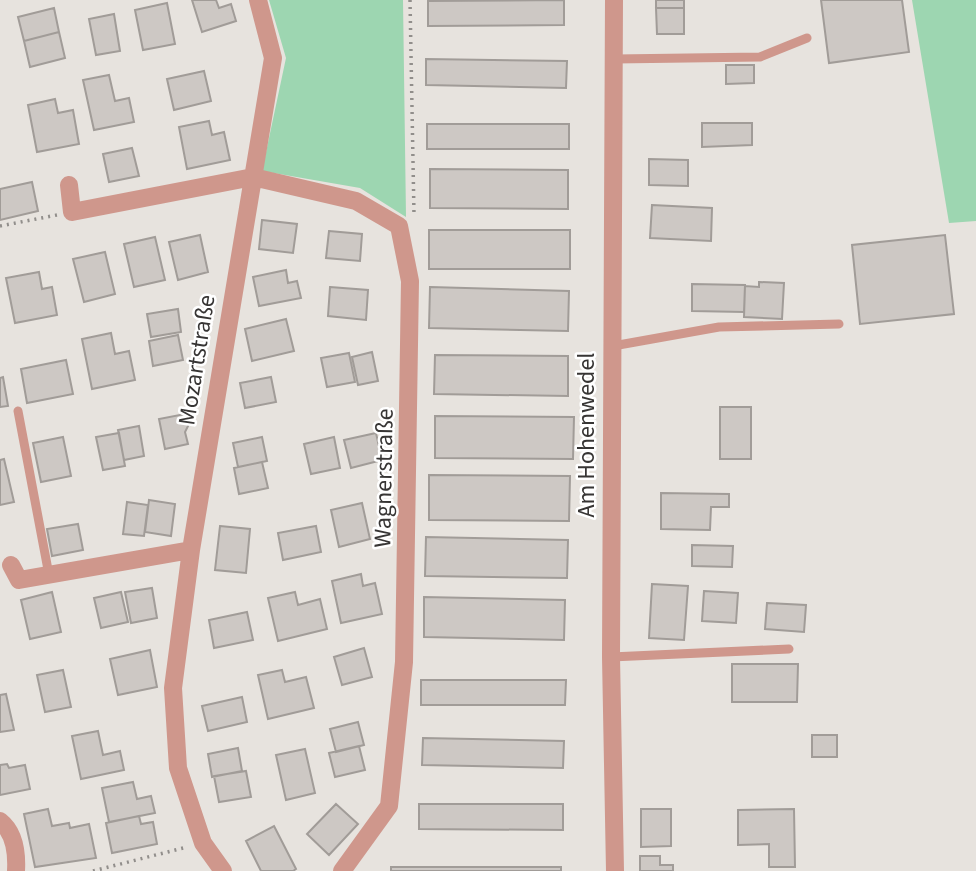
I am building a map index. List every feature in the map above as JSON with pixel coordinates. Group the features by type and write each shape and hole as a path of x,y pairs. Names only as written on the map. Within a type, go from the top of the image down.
{"street":[{"name":"Mozartstraße","path":"223,871 203,843 178,768 173,688 191,550 273,58 257,0"},
{"name":"Am Hohenwedel","path":"614,0 611,657 615,871"},
{"path":"69,185 72,212 253,177"},
{"name":"Wagnerstraße","path":"253,177 356,201 399,226 410,281 404,662 389,806 342,871"},
{"path":"12,565 19,580 191,550"},
{"path":"0,821 9,828 17,860 16,871"}],"lane":[{"path":"615,59 760,57 807,38"},
{"path":"611,346 719,327 839,324"},
{"path":"18,411 49,575"},
{"path":"611,657 789,649"}],"path":[{"path":"402,243 414,220 410,0"},
{"path":"0,226 72,212"},
{"path":"93,871 203,843"}],"green space":[{"path":"269,0 403,0 406,217 360,188 262,171 286,58"},
{"path":"912,0 976,0 976,221 949,223"}],"building":[{"path":"192,0 216,0 219,8 231,4 236,21 202,32"},
{"path":"564,0 564,25 428,26 428,1"},
{"path":"656,0 684,0 684,8 656,8"},
{"path":"821,0 902,0 909,52 829,63"},
{"path":"167,3 175,44 143,50 135,10"},
{"path":"54,8 59,32 24,41 18,17"},
{"path":"656,8 684,8 684,34 657,34"},
{"path":"114,14 120,51 96,55 89,19"},
{"path":"59,32 65,58 30,67 24,41"},
{"path":"426,59 567,61 566,88 426,85"},
{"path":"726,65 754,65 754,83 726,84"},
{"path":"204,71 211,101 174,110 167,79"},
{"path":"109,75 115,101 129,98 134,122 94,130 83,80"},
{"path":"55,99 58,113 73,110 79,144 37,152 28,105"},
{"path":"209,121 212,135 224,132 230,160 187,169 179,127"},
{"path":"702,123 752,123 752,145 702,147"},
{"path":"427,124 569,124 569,149 427,149"},
{"path":"132,148 139,176 109,182 103,154"},
{"path":"649,159 688,160 688,186 649,185"},
{"path":"430,169 568,170 568,209 430,208"},
{"path":"32,182 38,211 0,220 0,189"},
{"path":"652,205 712,208 711,241 650,238"},
{"path":"262,220 297,224 293,253 259,249"},
{"path":"429,230 570,230 570,269 429,269"},
{"path":"329,231 362,234 360,261 326,258"},
{"path":"200,235 208,272 178,280 169,242"},
{"path":"945,235 954,314 860,324 852,245"},
{"path":"155,237 165,280 134,287 124,244"},
{"path":"105,252 115,294 84,302 73,259"},
{"path":"286,270 288,283 297,281 301,298 259,306 253,277"},
{"path":"39,272 42,289 52,287 57,315 15,323 6,278"},
{"path":"759,282 784,283 782,319 744,317 745,286 759,287"},
{"path":"692,284 745,285 744,312 692,311"},
{"path":"330,287 368,290 366,320 328,316"},
{"path":"430,287 569,291 568,331 429,328"},
{"path":"178,309 181,332 151,337 147,314"},
{"path":"286,319 294,351 252,361 245,329"},
{"path":"111,333 115,354 129,351 135,380 92,389 82,339"},
{"path":"178,335 183,360 153,366 149,341"},
{"path":"372,352 378,381 358,385 352,357"},
{"path":"349,353 355,382 327,387 321,358"},
{"path":"435,355 568,356 568,396 434,394"},
{"path":"66,360 73,394 27,403 21,369"},
{"path":"3,377 8,406 0,407 0,378"},
{"path":"271,377 276,402 245,408 240,383"},
{"path":"720,407 751,407 751,459 720,459"},
{"path":"195,412 185,432 188,444 165,449 159,419"},
{"path":"435,416 574,417 573,459 435,458"},
{"path":"139,426 144,456 124,460 118,430"},
{"path":"119,433 125,466 103,470 96,437"},
{"path":"376,433 382,460 351,468 344,440"},
{"path":"63,437 71,476 41,482 33,443"},
{"path":"262,437 267,461 238,467 233,443"},
{"path":"334,437 340,468 311,474 304,444"},
{"path":"4,459 14,502 0,505 0,460"},
{"path":"262,462 268,488 239,494 234,468"},
{"path":"429,475 570,476 569,521 429,520"},
{"path":"661,493 729,494 729,507 711,507 710,530 661,529"},
{"path":"149,500 175,504 171,536 145,532"},
{"path":"127,502 148,505 144,536 123,534"},
{"path":"362,503 370,539 339,547 331,510"},
{"path":"78,524 83,550 52,556 47,529"},
{"path":"220,526 250,529 246,573 215,570"},
{"path":"316,526 321,552 283,560 278,533"},
{"path":"426,537 568,540 567,578 425,576"},
{"path":"692,545 733,546 732,567 692,566"},
{"path":"361,574 363,586 375,583 382,614 341,623 332,581"},
{"path":"652,584 688,586 684,640 649,638"},
{"path":"152,588 157,618 131,623 125,592"},
{"path":"704,591 738,593 736,623 702,621"},
{"path":"52,592 61,632 30,639 21,600"},
{"path":"121,592 128,622 101,628 94,598"},
{"path":"295,592 298,605 320,599 327,629 278,641 268,598"},
{"path":"424,597 565,600 564,640 424,637"},
{"path":"767,603 806,605 804,632 765,629"},
{"path":"247,612 253,640 214,648 209,620"},
{"path":"364,648 372,677 342,685 334,657"},
{"path":"150,650 157,687 118,695 110,659"},
{"path":"732,664 798,664 797,702 732,702"},
{"path":"63,670 71,707 45,712 37,675"},
{"path":"282,670 285,682 306,677 314,708 268,719 258,675"},
{"path":"421,680 566,680 565,705 421,705"},
{"path":"6,694 14,730 0,732 0,695"},
{"path":"242,697 247,722 208,731 202,706"},
{"path":"358,722 364,745 336,752 330,729"},
{"path":"98,731 103,755 120,751 124,770 81,779 72,736"},
{"path":"812,735 837,735 837,757 812,757"},
{"path":"423,738 564,741 563,768 422,765"},
{"path":"359,746 365,770 335,777 329,753"},
{"path":"238,748 242,771 212,777 208,754"},
{"path":"305,749 315,793 286,800 276,755"},
{"path":"7,764 9,768 25,765 30,789 0,795 0,765"},
{"path":"246,771 251,797 219,802 214,776"},
{"path":"133,782 137,799 151,796 155,813 109,822 102,788"},
{"path":"336,804 358,824 329,855 307,834"},
{"path":"419,804 563,804 563,830 419,829"},
{"path":"48,809 52,826 69,823 70,828 89,824 96,858 35,867 24,814"},
{"path":"641,809 671,809 671,846 641,847"},
{"path":"794,809 795,867 769,867 769,844 738,845 738,810"},
{"path":"139,816 141,824 153,822 157,844 112,853 106,823"},
{"path":"274,826 296,869 293,871 261,871 246,841"},
{"path":"640,856 660,856 660,865 673,865 673,871 640,871"},
{"path":"391,867 561,867 561,871 391,871"}]}
